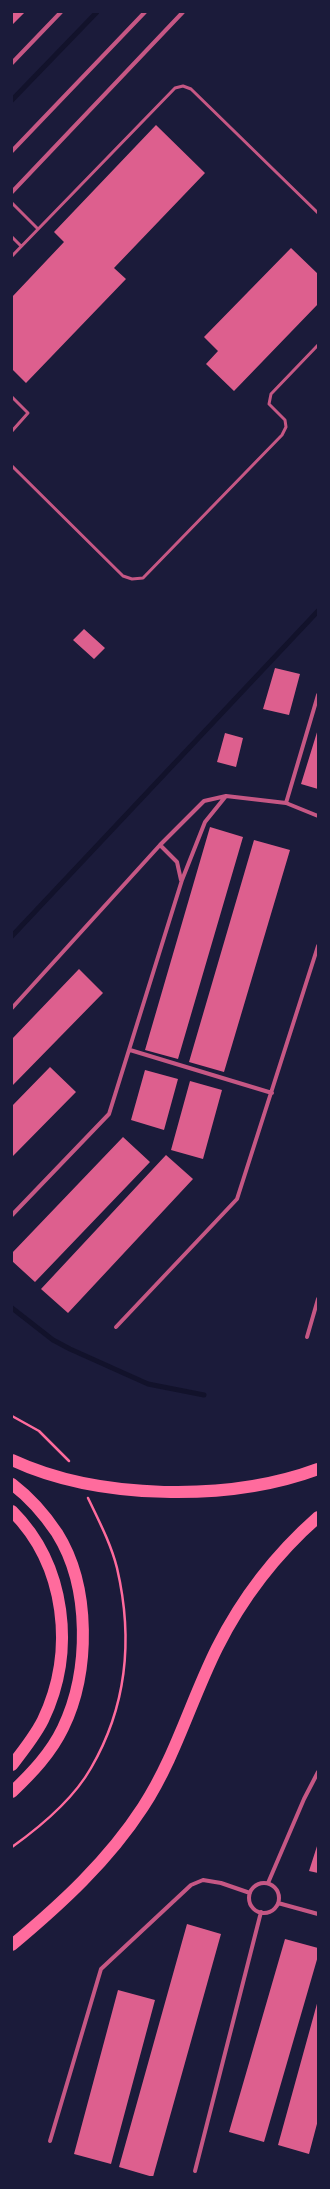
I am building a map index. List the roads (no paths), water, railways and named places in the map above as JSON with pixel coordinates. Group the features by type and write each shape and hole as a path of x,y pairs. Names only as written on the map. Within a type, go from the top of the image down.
{"highway":[{"path":"12,1460 25,1466 68,1478 140,1492 180,1493 226,1490 270,1483 318,1469"},
{"path":"12,1484 38,1509 57,1534 74,1572 82,1607 84,1634 75,1697 63,1728 48,1753 12,1792"},
{"path":"12,1511 37,1540 54,1579 60,1602 62,1648 54,1693 42,1720 12,1765"},
{"path":"12,1945 56,1908 88,1877 118,1841 143,1807 160,1777 217,1648 246,1597 297,1536 318,1517"}],"street":[{"path":"12,63 61,12"},
{"path":"12,151 145,12"},
{"path":"12,192 183,12"},
{"path":"286,803 318,695"},
{"path":"12,1215 109,1114 182,880 205,822 226,796"},
{"path":"12,1008 160,845 204,800 226,796 286,803 318,816"},
{"path":"160,845 177,862 182,880"},
{"path":"116,1327 237,1199 318,946"},
{"path":"130,1050 272,1093"},
{"path":"307,1337 318,1299"},
{"path":"268,1884 304,1799 318,1772"},
{"path":"50,2142 101,1969 191,1885 203,1880 220,1883 250,1893"},
{"path":"268,1884 276,1889 279,1899 278,1903 273,1910 261,1912 256,1910 250,1903 250,1893 255,1886 268,1884"},
{"path":"278,1903 318,1914"},
{"path":"195,2170 261,1912"}],"lane":[{"path":"12,256 175,88 183,86 191,89 318,212"},
{"path":"12,203 38,229"},
{"path":"12,237 22,246"},
{"path":"12,466 123,576 132,579 143,578 282,435 286,427 286,420 269,404 270,394 318,345"},
{"path":"12,397 28,413 12,431"}],"waterway":[{"path":"12,100 97,12"},
{"path":"12,936 318,611"},
{"path":"12,1308 53,1340 70,1349 148,1384 204,1395"}]}
